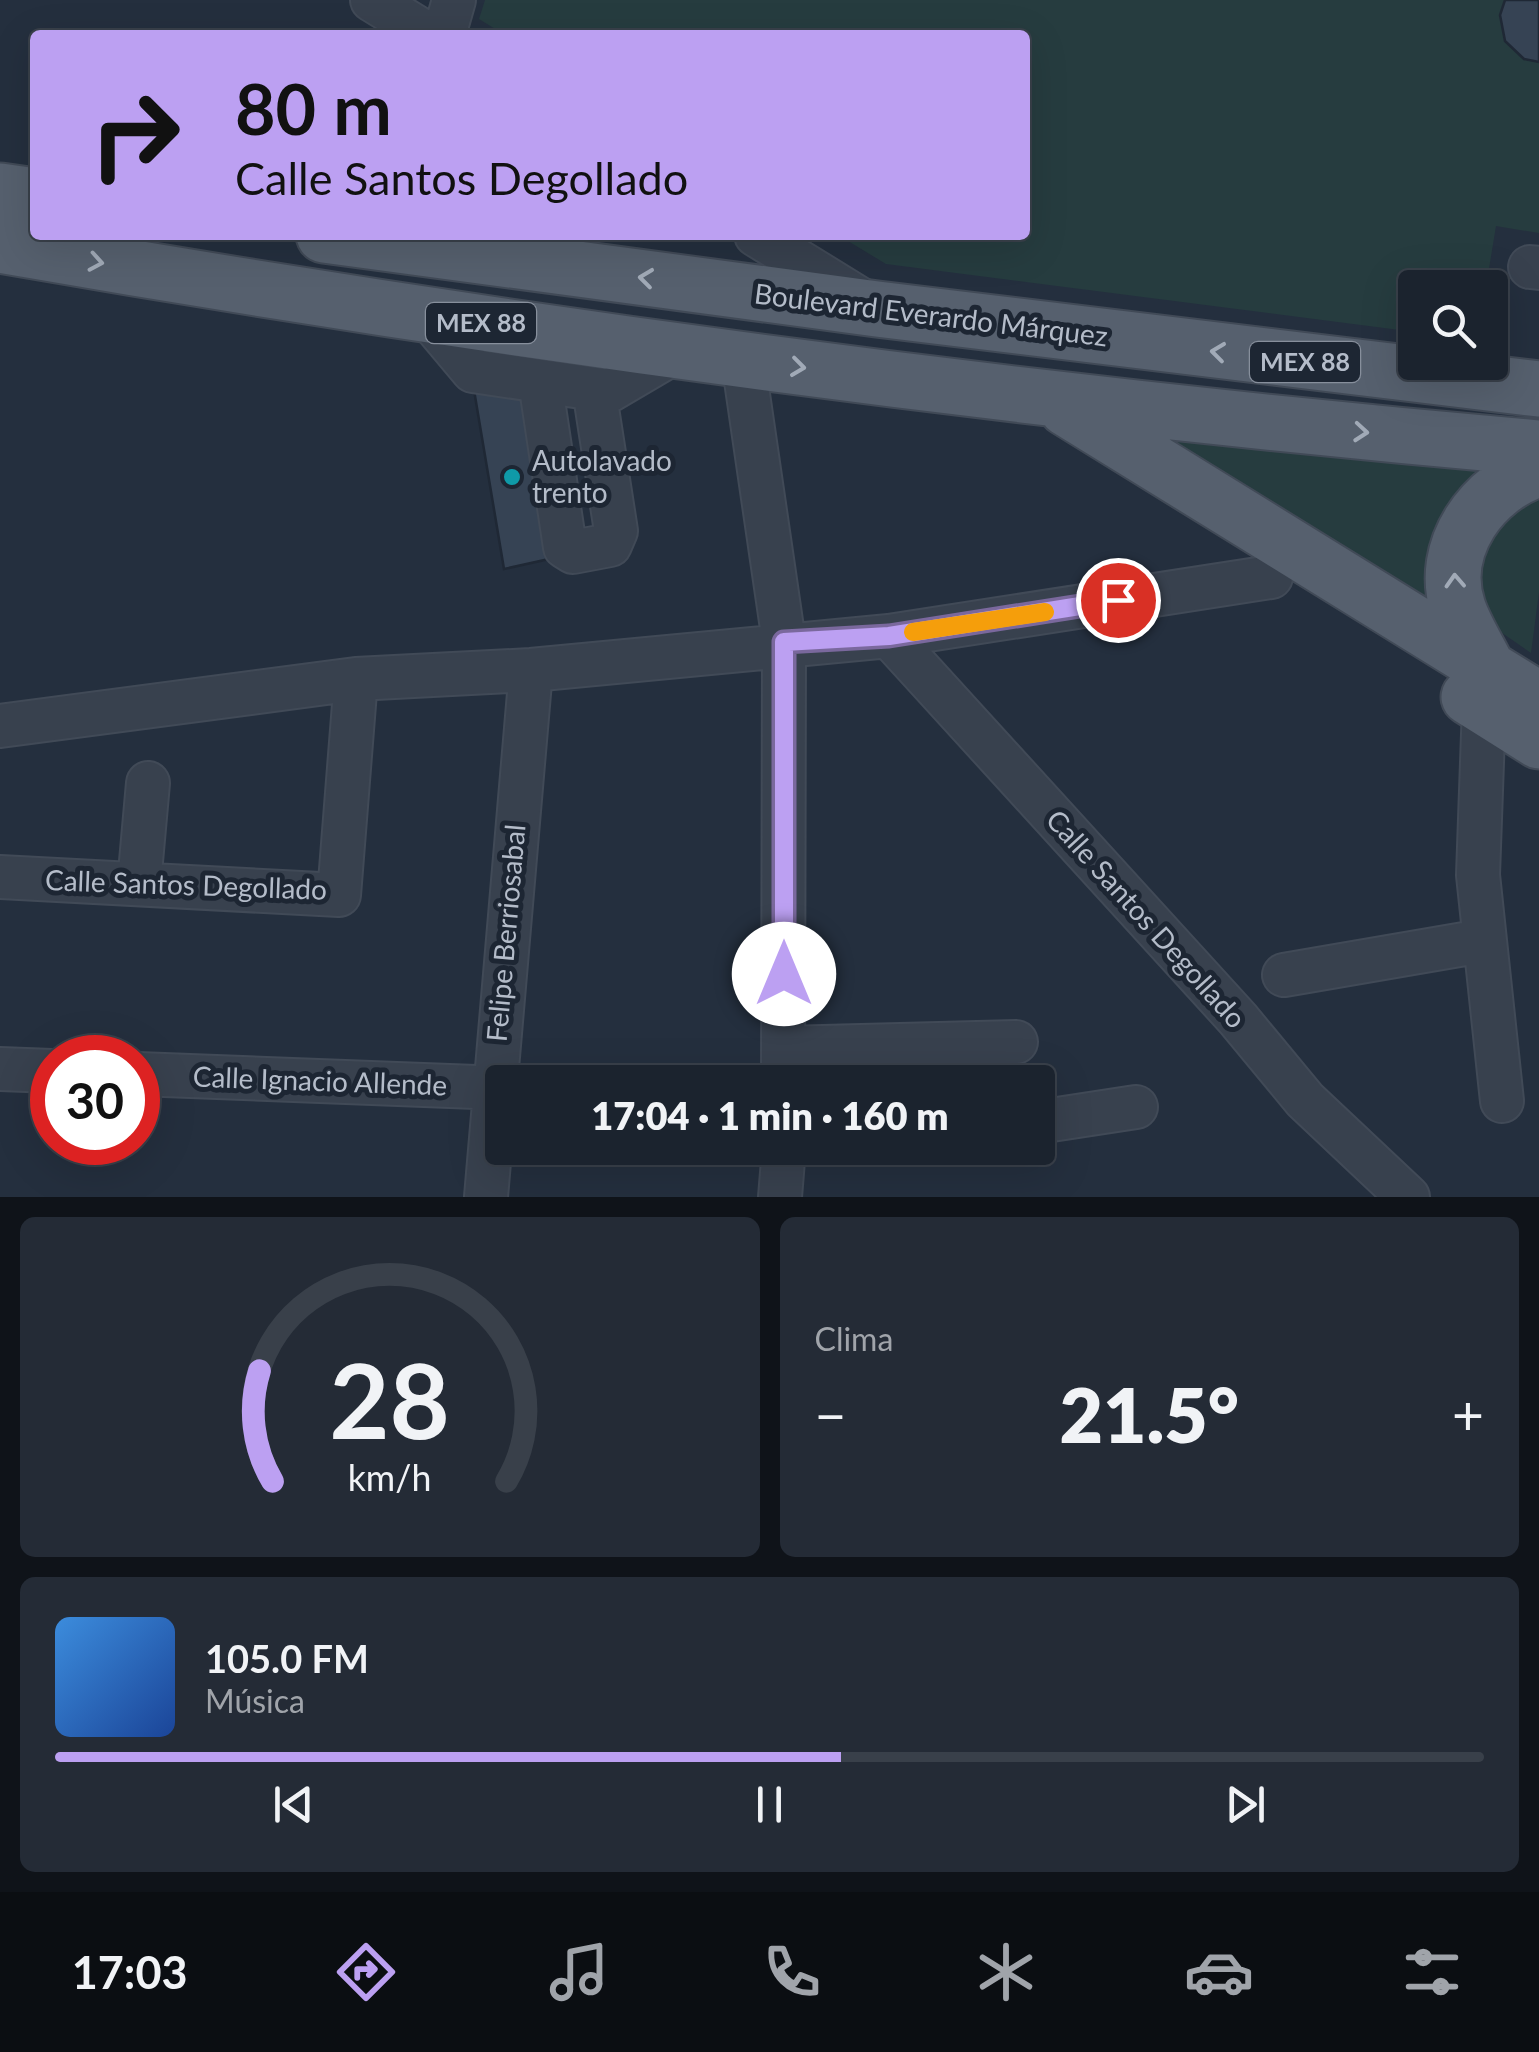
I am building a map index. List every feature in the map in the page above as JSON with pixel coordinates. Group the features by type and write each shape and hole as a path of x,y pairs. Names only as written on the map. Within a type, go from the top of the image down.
{"main road":[{"path":"0,191 30,195"},
{"name":"Boulevard Everardo Márquez","path":"361,240 877,309 1539,389"},
{"name":"MEX 88","path":"0,246 446,318 1055,402 1539,448"},
{"path":"877,309 1055,402 1486,688 1539,741"},
{"path":"1055,402 1108,358 1156,344"},
{"path":"963,389 1089,460 1271,577 1486,688 1539,700"},
{"path":"1055,402 1089,460"},
{"path":"1486,688 1458,607 1452,574 1460,540 1480,506 1515,476 1539,469"}],"street":[{"path":"372,0 421,30"},
{"path":"445,30 454,0"},
{"path":"764,240 877,309"},
{"path":"446,318 473,372 610,391 652,347"},
{"path":"743,360 784,642 784,1065 1016,1042"},
{"path":"540,381 565,547 573,552 610,545 616,531 594,389"},
{"path":"0,726 356,679 530,670 784,642 889,636 1271,577"},
{"name":"Calle Santos Degollado","path":"889,636 1238,1018 1306,1100 1408,1197"},
{"name":"Felipe Berriosabal","path":"499,1065 530,670"},
{"name":"Calle Santos Degollado","path":"0,877 339,895 356,679"},
{"path":"1486,688 1478,875 1502,1102"},
{"path":"140,884 148,784"},
{"path":"1284,974 1482,941"},
{"path":"0,1068 30,1070"},
{"name":"Calle Ignacio Allende","path":"160,1075 485,1088"},
{"path":"1055,1119 1136,1107"},
{"name":"Felipe Berriosabal","path":"486,1197 489,1165"},
{"path":"780,1197 783,1165"}],"green space":[{"path":"485,0 1539,0 1539,233 1496,226 1489,270 1398,270 1398,330 886,264 846,240 1030,240 1030,30 497,30 479,19"},
{"path":"1110,423 1494,466 1441,614"},
{"path":"1539,498 1539,592 1531,653 1492,626 1476,574 1505,508"}],"building":[{"path":"1505,0 1539,0 1539,62 1524,59 1505,41 1500,15"},
{"name":"Autolavado trento","path":"474,390 523,396 549,559 504,569"}],"slow traffic":[{"path":"913,632 1045,612"}],"place":[{"name":"Autolavado trento","path":"512,477"}],"route":[{"path":"784,974 784,642 889,636 1118,600"}]}
